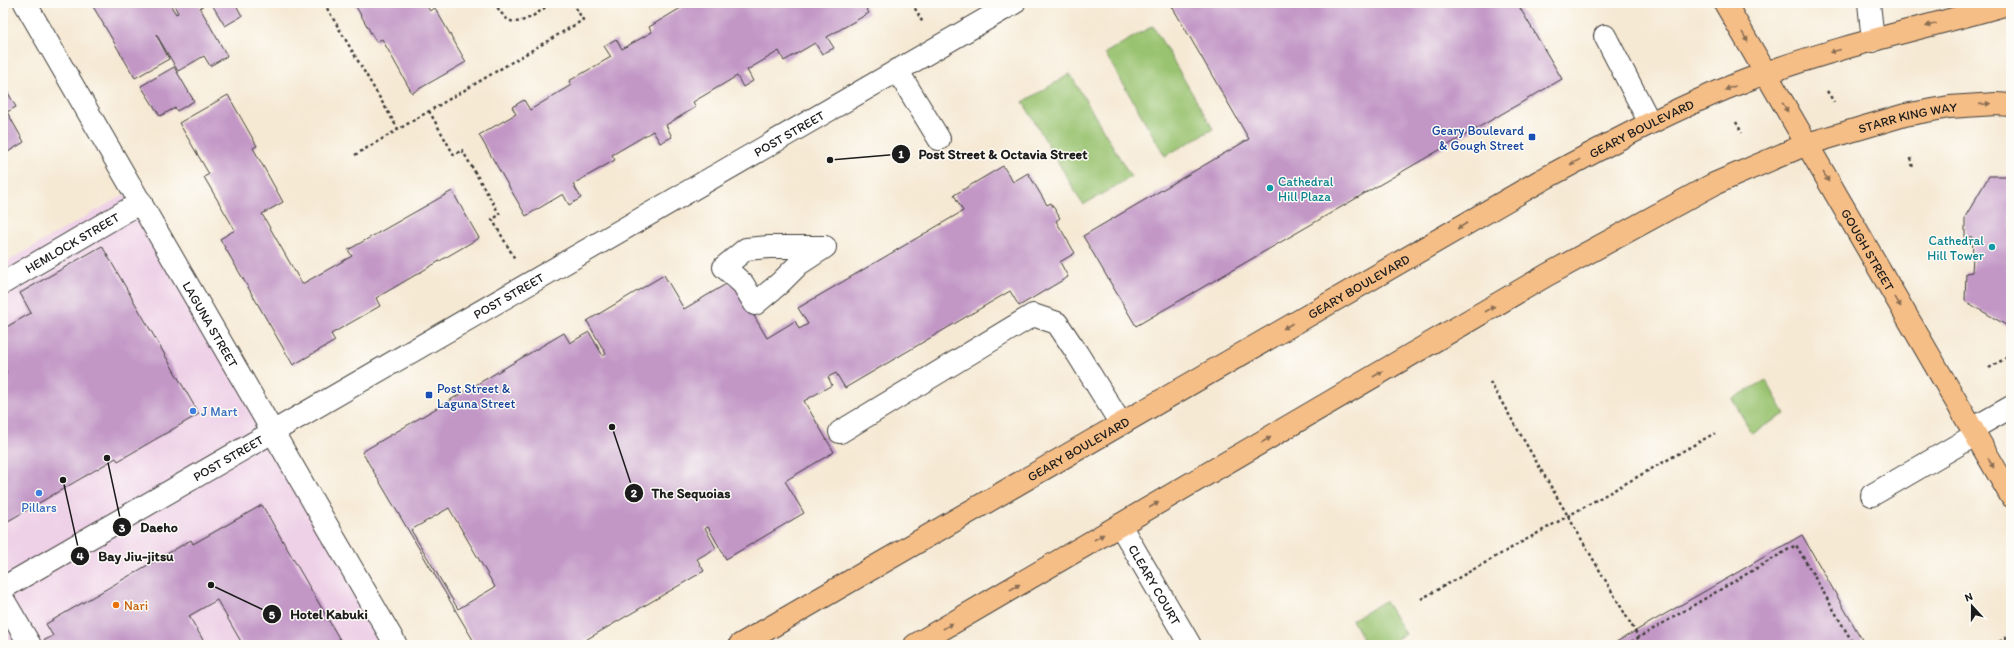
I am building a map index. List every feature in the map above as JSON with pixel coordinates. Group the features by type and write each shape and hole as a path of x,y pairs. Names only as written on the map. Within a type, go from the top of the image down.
{"main road":[{"name":"GOUGH STREET","path":"1725,3 2011,496"},
{"name":"GEARY BOULEVARD","path":"740,645 1540,181 1650,123 1766,73 1809,58 2011,3"},
{"name":"STARR KING WAY","path":"1806,144 1905,115 1949,107 1996,104 2011,105"},
{"path":"915,645 1614,237 1714,184 1806,144"}],"street":[{"name":"LAGUNA STREET","path":"25,3 396,645"},
{"name":"POST STREET","path":"3,588 1014,3"},
{"path":"1869,3 1873,41"},
{"path":"1605,36 1650,123"},
{"path":"897,70 939,139"},
{"name":"HEMLOCK STREET","path":"5,278 141,202"},
{"path":"840,432 1033,316 1057,323 1121,424"},
{"path":"1872,495 1974,432 2011,407"},
{"name":"CLEARY COURT","path":"1120,525 1190,645"},
{"path":"3,599 30,645"}],"path":[{"path":"324,3 398,129"},
{"path":"494,3 509,20 514,22 535,15 549,3"},
{"path":"355,154 583,20 573,3"},
{"path":"1827,90 1834,102"},
{"path":"428,111 454,154 462,150 500,215 492,219 529,284"},
{"path":"1736,122 1742,132"},
{"path":"1911,158 1913,169"},
{"path":"1990,368 2011,355"},
{"path":"1490,382 1498,399 1568,515 1639,638"},
{"path":"1421,599 1715,433"},
{"path":"1626,645 1796,546 1854,645"},
{"path":"1994,645 2011,635"}],"shaded area":[{"path":"127,193 392,645 3,645 3,264"}],"green space":[{"path":"1153,26 1213,129 1165,156 1105,53"},
{"path":"1070,74 1131,177 1083,205 1023,102"},
{"path":"1766,380 1785,414 1752,433 1732,399"},
{"path":"1385,601 1405,634 1387,645 1366,645 1352,620"}],"building":[{"path":"91,3 169,3 176,14 178,13 173,3 206,3 200,8 227,56 210,66 204,56 178,71 156,34 169,59 135,78"},
{"path":"211,3 235,3 242,16 225,26"},
{"path":"354,3 425,3 430,11 435,8 466,62 412,93 382,39 376,42"},
{"path":"689,3 863,3 869,13 827,37 834,48 822,54 815,43 784,61 779,51 747,70 753,81 743,87 737,76 693,102 696,107 666,125 672,137 660,143 653,131 612,155 615,160 573,184 581,198 569,205 563,194 526,216 479,135 516,114 512,107 524,100 530,110 571,85 569,81 611,57 604,46 616,39 622,49 652,32 649,27"},
{"name":"Cathedral Hill Plaza","path":"1170,3 1517,3 1562,79 1136,326 1083,236 1249,139"},
{"path":"174,67 194,101 177,111 175,108 160,116 141,86"},
{"path":"3,84 16,107 7,112 24,142 3,155"},
{"path":"228,95 257,146 253,148 283,202 262,214 302,284 352,256 348,250 452,191 479,238 376,298 380,306 331,334 335,341 293,365 220,239 235,230 204,177 209,174 179,123"},
{"path":"1003,166 1013,182 1028,173 1047,205 1051,203 1060,218 1056,221 1075,253 1060,262 1068,277 1019,306 1010,291 845,388 836,373 828,377 832,385 804,401 834,452 785,481 804,513 726,559 708,527 705,528 716,548 697,559 704,571 577,645 476,645 362,452 564,333 570,343 589,332 603,356 606,354 587,321 664,275 684,309 733,280 767,338 795,321 799,329 808,324 798,308 963,211 954,195","holes":["449,508 495,587 458,609 411,530"]},
{"name":"Cathedral Hill Tower","path":"1989,176 2011,176 2011,328 1965,301 1966,273 1972,272 1973,256 1972,237 1965,237 1965,217"},
{"path":"102,246 199,414 118,461 116,458 3,524 3,372 4,374 7,373 3,366 3,329 31,313 20,293"},
{"path":"262,505 343,645 243,645 217,600 189,616 206,645 46,645 43,641 53,636 46,624 191,540 193,544"},
{"path":"1802,535 1865,645 1611,645 1721,582"}],"place":[{"name":"Geary Boulevard & Gough Street","path":"1532,137"},
{"name":"Post Street & Octavia Street","path":"830,160"},
{"name":"Cathedral Hill Plaza","path":"1270,188"},
{"name":"Cathedral Hill Tower","path":"1992,247"},
{"name":"Post Street & Laguna Street","path":"429,395"},
{"name":"J Mart","path":"193,411"},
{"name":"The Sequoias","path":"612,427"},
{"name":"Daeho","path":"107,458"},
{"name":"Bay Jiu-jitsu","path":"63,480"},
{"name":"Pillars","path":"39,493"},
{"name":"Hotel Kabuki","path":"211,585"},
{"name":"Nari","path":"116,605"}]}
